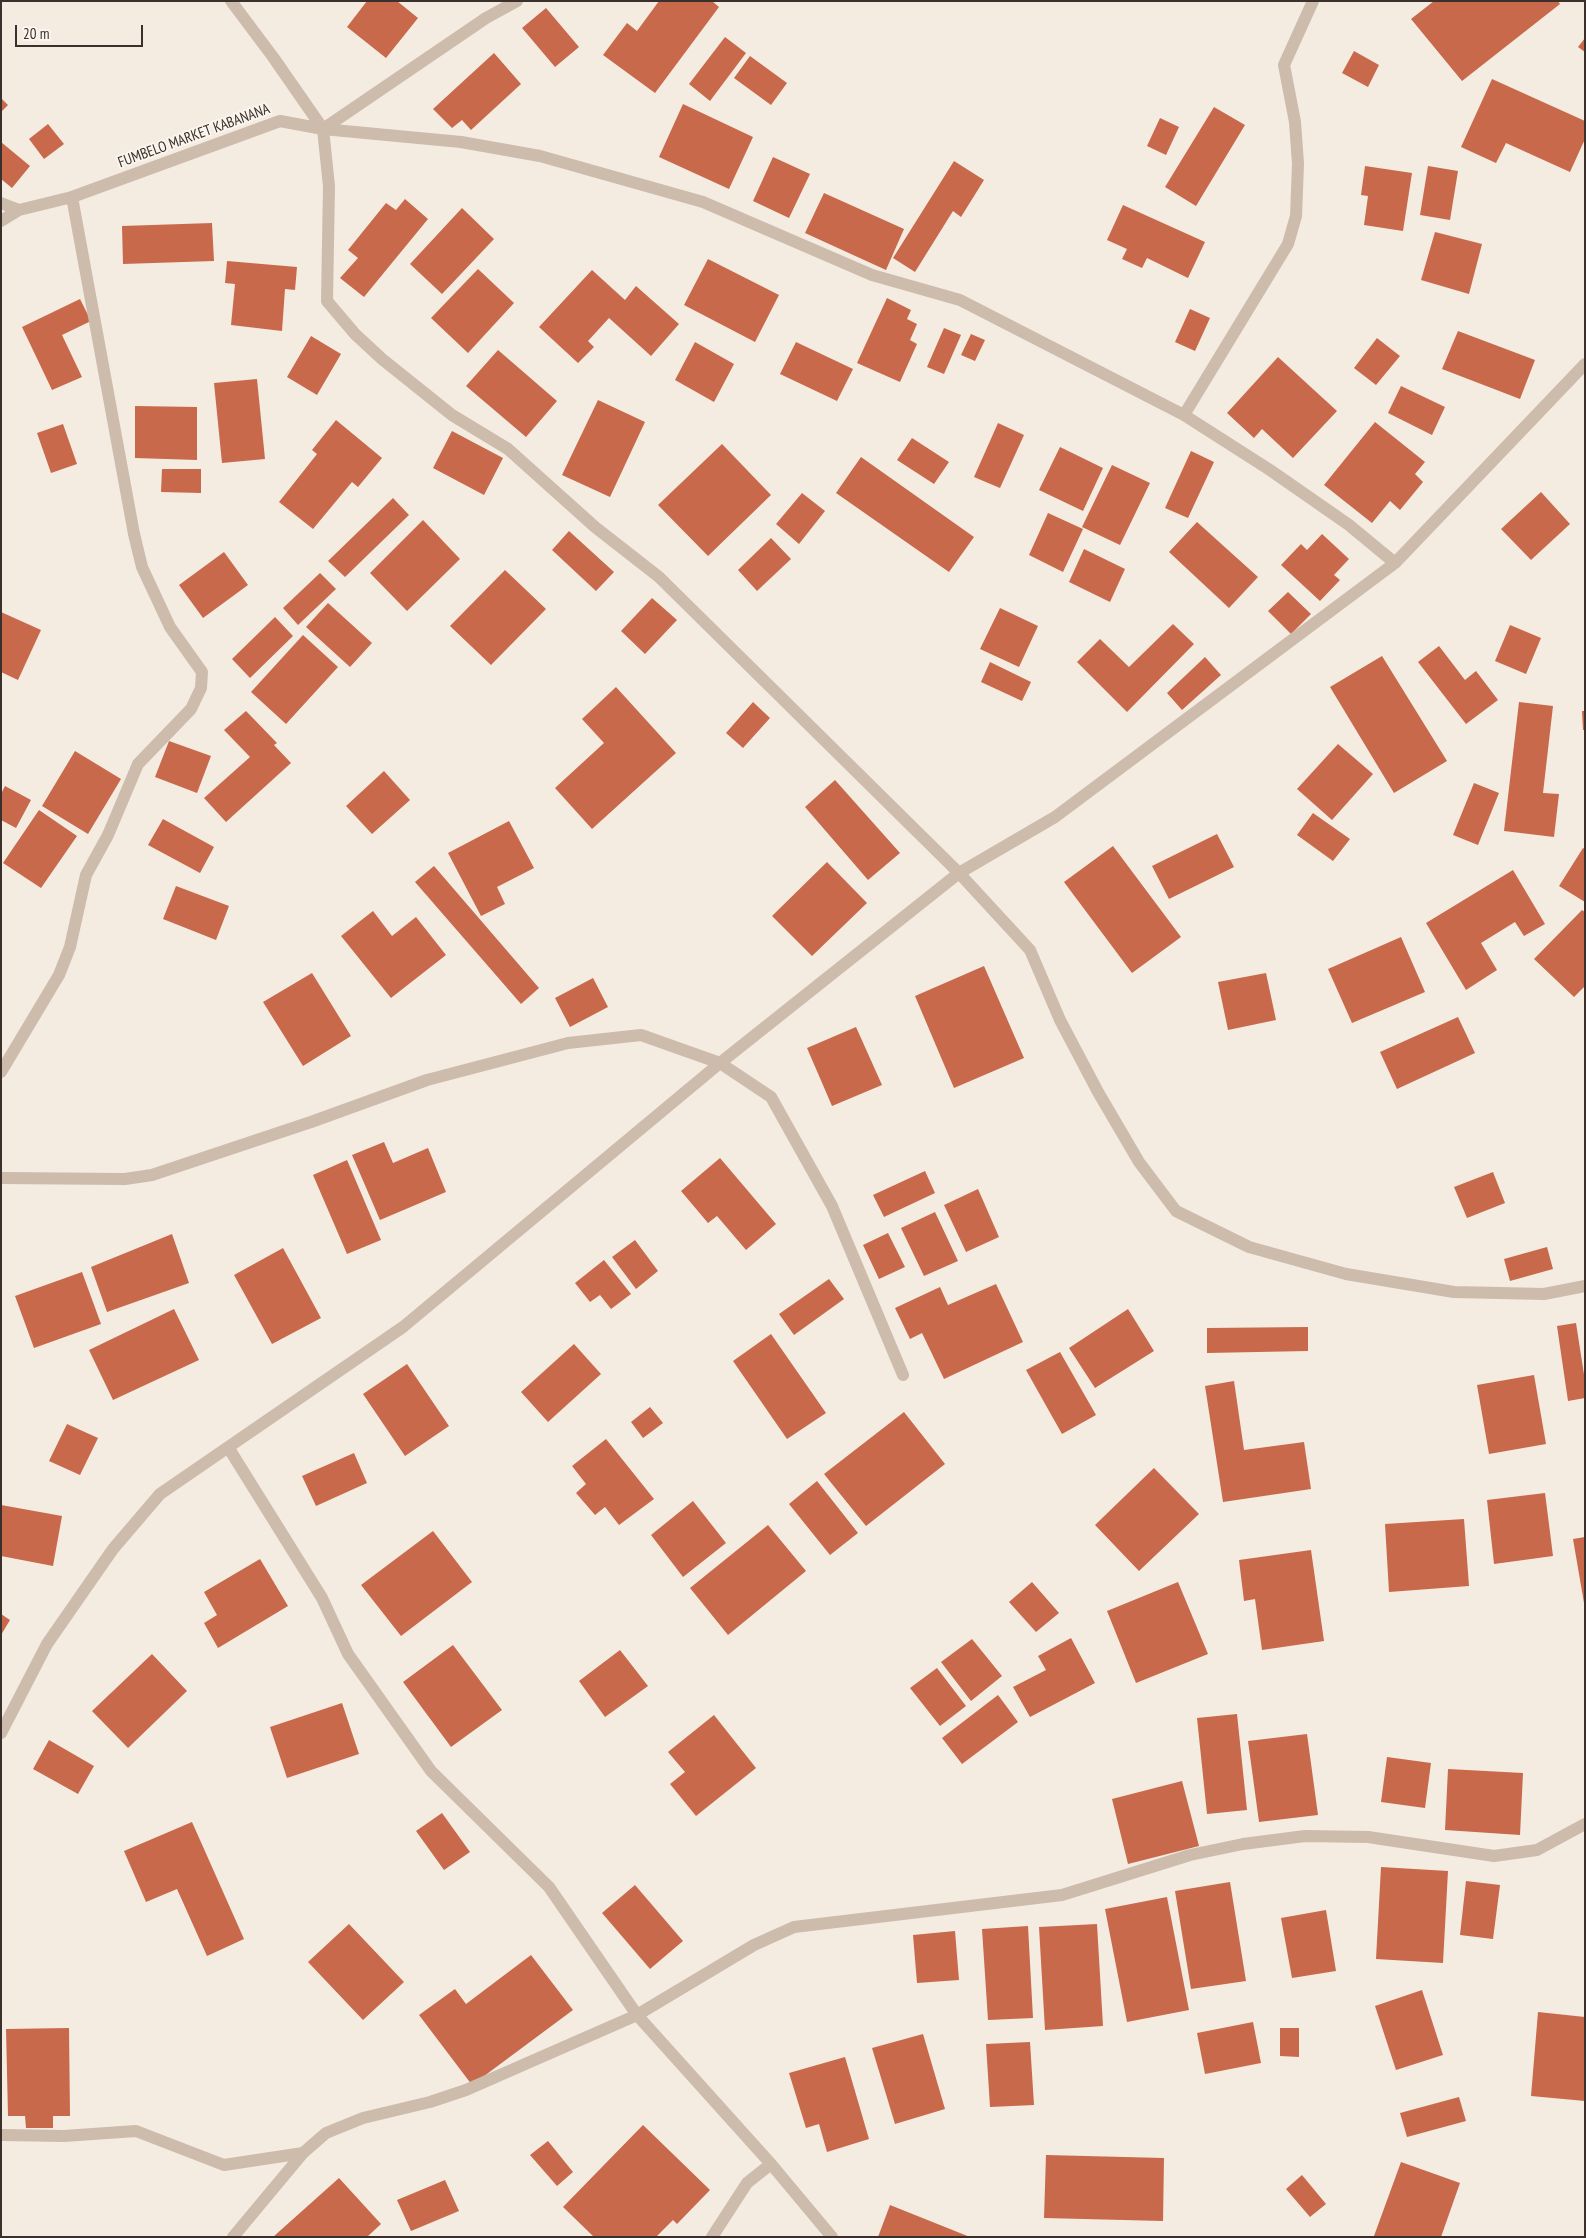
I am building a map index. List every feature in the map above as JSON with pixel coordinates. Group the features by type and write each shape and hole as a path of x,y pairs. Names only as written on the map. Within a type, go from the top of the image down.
{"street":[{"path":"231,1 323,129 329,186 328,301 354,334 382,359 452,416 508,449 596,527 659,577 959,873 1030,950 1060,1020 1098,1092 1139,1162 1176,1211 1249,1247 1346,1274 1454,1292 1544,1294 1585,1286"},
{"path":"323,129 486,18 517,1"},
{"path":"1184,415 1288,244 1296,216 1298,164 1295,122 1284,65 1313,1"},
{"name":"FUMBELO MARKET KABANANA","path":"1,221 19,210 72,197 280,121 323,129 461,142 540,156 703,202 872,275 960,300 1184,415 1270,470 1349,525 1395,562"},
{"path":"1,1072 59,975 70,946 86,875 108,835 138,764 191,709 201,688 202,672 170,627 142,567 72,197"},
{"path":"1,203 19,210"},
{"path":"1,1733 47,1644 113,1549 160,1494 403,1327 720,1063 959,873 1054,816 1395,562 1585,364"},
{"path":"1,1178 125,1179 152,1175 311,1122 427,1080 568,1043 641,1035 720,1063 771,1097 832,1206 903,1375"},
{"path":"228,1446 322,1598 348,1654 431,1771 549,1887 637,2015 771,2164 832,2237"},
{"path":"233,2237 303,2153 326,2133 363,2118 430,2102 466,2090 637,2015 754,1945 794,1927 1062,1895 1190,1855 1243,1844 1296,1837 1368,1837 1494,1856 1537,1850 1585,1824"},
{"path":"1,2135 64,2136 136,2131 224,2165 303,2153"},
{"path":"712,2237 747,2183 771,2164"}],"building":[{"path":"367,1 397,1 418,18 386,58 347,27"},
{"path":"659,1 712,1 719,7 655,93 603,55 627,23 637,31"},
{"path":"1434,1 1558,1 1560,4 1462,81 1411,19"},
{"path":"546,8 579,47 555,67 522,28"},
{"path":"725,37 746,53 710,101 689,84"},
{"path":"1585,38 1585,52 1578,47"},
{"path":"1354,51 1379,65 1368,87 1342,73"},
{"path":"494,53 521,84 471,130 462,120 452,128 433,109"},
{"path":"750,56 787,83 771,105 734,78"},
{"path":"1492,79 1585,121 1585,139 1570,172 1506,143 1496,163 1461,147"},
{"path":"1,98 8,105 1,112"},
{"path":"683,104 753,137 729,189 659,157"},
{"path":"1214,107 1245,125 1196,206 1165,187"},
{"path":"1160,118 1179,127 1166,155 1147,146"},
{"path":"48,124 64,144 44,159 29,139"},
{"path":"1,142 30,166 12,188 1,179"},
{"path":"773,157 810,174 789,218 753,201"},
{"path":"954,161 984,180 961,217 953,211 915,272 893,258"},
{"path":"1365,166 1412,173 1403,231 1364,225 1368,196 1361,195"},
{"path":"1428,166 1458,171 1450,220 1420,215"},
{"path":"824,193 904,229 886,270 805,233"},
{"path":"405,199 428,219 364,297 340,278 358,258 348,250 386,203 396,210"},
{"path":"1123,205 1205,242 1188,278 1147,258 1142,268 1122,259 1127,249 1107,240"},
{"path":"462,208 494,239 442,294 410,264"},
{"path":"212,223 214,261 123,264 122,226"},
{"path":"1435,232 1482,244 1469,294 1421,280"},
{"path":"708,259 779,295 755,342 684,305"},
{"path":"227,261 297,267 295,290 285,289 282,331 231,325 235,284 225,283"},
{"path":"478,269 514,303 468,353 431,318"},
{"path":"592,270 625,300 636,286 679,324 651,356 609,318 588,341 594,347 578,363 539,327"},
{"path":"887,298 911,310 907,319 917,324 910,340 917,344 900,382 857,363"},
{"path":"80,299 91,321 62,335 82,377 52,390 22,327"},
{"path":"1190,309 1210,318 1195,351 1175,342"},
{"path":"944,328 961,335 944,374 927,367"},
{"path":"1458,331 1535,360 1520,399 1442,369"},
{"path":"971,334 985,340 975,361 961,355"},
{"path":"311,336 341,354 317,395 287,377"},
{"path":"1377,338 1400,356 1376,385 1354,368"},
{"path":"695,342 734,364 714,402 675,380"},
{"path":"796,342 853,369 837,401 780,374"},
{"path":"498,350 557,401 526,437 466,386"},
{"path":"1278,357 1337,411 1293,458 1262,429 1254,438 1227,413"},
{"path":"257,379 265,459 222,463 214,383"},
{"path":"1401,386 1445,407 1432,435 1388,413"},
{"path":"598,400 645,422 610,497 562,475"},
{"path":"135,406 197,407 197,460 135,458"},
{"path":"336,420 382,458 358,487 352,482 313,529 279,502 317,454 312,450"},
{"path":"1375,422 1425,462 1415,474 1423,482 1400,510 1390,501 1372,523 1324,485"},
{"path":"998,423 1024,435 1000,488 974,477"},
{"path":"63,424 77,464 51,473 37,433"},
{"path":"452,431 503,458 484,495 433,468"},
{"path":"912,438 949,462 934,484 897,460"},
{"path":"722,444 771,495 708,556 658,505"},
{"path":"1060,447 1103,468 1083,511 1039,490"},
{"path":"1191,451 1214,462 1188,518 1165,508"},
{"path":"861,457 974,537 949,572 836,493"},
{"path":"1112,465 1150,483 1120,545 1082,527"},
{"path":"162,469 201,469 201,493 161,492"},
{"path":"1541,492 1570,524 1531,560 1501,529"},
{"path":"802,493 825,511 799,544 776,524"},
{"path":"393,498 409,515 345,577 328,561"},
{"path":"1048,513 1083,529 1063,572 1029,555"},
{"path":"423,520 460,559 407,611 370,573"},
{"path":"1197,522 1258,577 1229,608 1169,552"},
{"path":"569,531 614,572 596,591 552,550"},
{"path":"1322,534 1349,559 1334,575 1340,580 1320,601 1281,565 1301,544 1307,550"},
{"path":"771,538 791,559 757,591 738,570"},
{"path":"1084,549 1125,569 1110,602 1069,582"},
{"path":"224,552 248,585 203,618 179,585"},
{"path":"505,570 546,609 491,665 450,626"},
{"path":"320,573 336,589 298,625 283,608"},
{"path":"1288,592 1311,614 1291,634 1268,611"},
{"path":"652,598 677,620 645,654 621,631"},
{"path":"328,603 372,643 350,667 306,627"},
{"path":"1000,608 1038,626 1019,667 980,649"},
{"path":"1,612 41,630 18,680 1,672"},
{"path":"275,617 293,636 250,678 232,659"},
{"path":"1173,624 1194,644 1127,712 1077,662 1100,639 1129,667"},
{"path":"1510,625 1541,638 1526,674 1495,661"},
{"path":"303,635 338,667 286,724 251,692"},
{"path":"1439,646 1465,680 1476,671 1498,700 1466,724 1418,662"},
{"path":"1382,656 1447,761 1394,793 1330,687"},
{"path":"1205,657 1221,675 1182,710 1167,693"},
{"path":"990,662 1031,682 1022,701 981,682"},
{"path":"616,687 676,753 592,829 555,788 604,743 582,719"},
{"path":"753,702 770,718 743,748 726,733"},
{"path":"1519,702 1553,706 1543,793 1559,794 1554,837 1504,831"},
{"path":"246,711 277,743 274,745 291,763 226,822 204,798 250,757 224,730"},
{"path":"1582,711 1585,711 1585,730 1583,730"},
{"path":"169,741 211,756 197,793 155,777"},
{"path":"1338,744 1373,774 1332,820 1297,789"},
{"path":"75,751 121,779 88,834 42,806"},
{"path":"384,771 410,800 372,834 346,806"},
{"path":"835,780 900,853 868,880 805,807"},
{"path":"1474,783 1499,793 1478,845 1453,835"},
{"path":"5,786 31,800 16,828 1,820 1,794"},
{"path":"39,810 77,836 41,888 3,863"},
{"path":"1313,813 1350,839 1333,861 1297,835"},
{"path":"163,819 214,847 200,873 148,845"},
{"path":"509,821 534,868 497,887 505,904 481,916 448,853"},
{"path":"1217,834 1234,867 1169,899 1152,866"},
{"path":"1113,846 1181,937 1132,973 1064,882"},
{"path":"1583,848 1585,849 1585,902 1559,886"},
{"path":"827,862 867,903 812,956 772,916"},
{"path":"434,866 539,988 521,1004 415,882"},
{"path":"1513,870 1545,924 1524,936 1515,922 1481,943 1497,970 1466,990 1426,923"},
{"path":"176,886 229,906 216,940 163,919"},
{"path":"1582,910 1585,912 1585,986 1574,997 1534,959"},
{"path":"373,911 392,936 416,917 446,955 391,998 341,936"},
{"path":"1401,937 1425,992 1352,1023 1328,969"},
{"path":"984,966 1024,1058 954,1088 915,996"},
{"path":"312,973 351,1036 303,1066 263,1002"},
{"path":"1266,973 1276,1020 1228,1030 1218,982"},
{"path":"593,978 608,1007 570,1027 555,998"},
{"path":"1458,1017 1475,1053 1397,1089 1380,1052"},
{"path":"856,1027 882,1085 832,1106 807,1048"},
{"path":"384,1142 393,1163 428,1148 446,1192 380,1220 352,1155"},
{"path":"720,1158 776,1224 746,1250 717,1216 708,1223 681,1191"},
{"path":"347,1160 381,1240 347,1254 313,1175"},
{"path":"925,1171 935,1193 884,1217 873,1195"},
{"path":"1493,1172 1505,1203 1467,1218 1454,1187"},
{"path":"978,1189 999,1237 966,1252 944,1205"},
{"path":"935,1212 958,1261 924,1276 901,1228"},
{"path":"888,1233 905,1267 879,1279 863,1245"},
{"path":"172,1234 189,1283 107,1312 91,1267"},
{"path":"635,1240 658,1271 636,1289 612,1257"},
{"path":"1547,1247 1553,1269 1510,1281 1504,1259"},
{"path":"283,1248 321,1318 272,1344 234,1275"},
{"path":"604,1260 631,1294 611,1309 600,1295 590,1302 575,1283"},
{"path":"82,1272 101,1324 34,1348 15,1296"},
{"path":"829,1279 844,1299 794,1335 779,1314"},
{"path":"996,1284 1023,1342 944,1379 922,1333 910,1339 895,1308 940,1287 948,1305"},
{"path":"174,1309 199,1360 113,1400 89,1350"},
{"path":"1128,1309 1154,1351 1095,1388 1069,1348"},
{"path":"1576,1323 1585,1381 1585,1398 1568,1401 1557,1326"},
{"path":"1308,1327 1308,1351 1207,1353 1207,1328"},
{"path":"771,1334 826,1413 787,1439 733,1361"},
{"path":"574,1344 601,1374 548,1422 521,1392"},
{"path":"1060,1352 1096,1415 1062,1434 1026,1370"},
{"path":"407,1364 449,1426 405,1456 363,1394"},
{"path":"1534,1375 1546,1444 1489,1454 1477,1385"},
{"path":"1234,1381 1244,1450 1304,1442 1311,1489 1223,1502 1205,1386"},
{"path":"650,1407 663,1423 643,1438 631,1422"},
{"path":"904,1412 945,1464 866,1526 824,1474"},
{"path":"67,1424 98,1438 80,1475 49,1461"},
{"path":"606,1439 654,1499 619,1525 605,1507 595,1515 576,1493 586,1484 572,1466"},
{"path":"354,1453 367,1483 316,1506 302,1476"},
{"path":"1154,1468 1199,1514 1139,1571 1095,1525"},
{"path":"817,1481 858,1533 830,1555 789,1504"},
{"path":"1545,1493 1553,1556 1494,1564 1487,1500"},
{"path":"693,1501 726,1543 683,1577 651,1535"},
{"path":"1,1505 62,1516 53,1566 1,1556"},
{"path":"1464,1519 1469,1586 1389,1592 1385,1524"},
{"path":"768,1525 806,1571 728,1635 690,1588"},
{"path":"433,1531 472,1582 401,1636 361,1585"},
{"path":"1585,1537 1585,1603 1584,1603 1573,1539"},
{"path":"1311,1550 1324,1641 1262,1650 1255,1599 1244,1601 1239,1560"},
{"path":"260,1559 288,1606 218,1648 204,1623 217,1615 204,1592"},
{"path":"1032,1582 1059,1613 1036,1632 1009,1602"},
{"path":"1178,1582 1208,1654 1136,1683 1107,1611"},
{"path":"1,1614 10,1620 1,1635"},
{"path":"1071,1638 1095,1683 1030,1717 1013,1687 1046,1670 1038,1656"},
{"path":"972,1639 1002,1676 971,1701 941,1662"},
{"path":"453,1645 502,1710 451,1747 403,1682"},
{"path":"620,1650 648,1686 605,1717 579,1681"},
{"path":"152,1654 187,1691 128,1748 92,1711"},
{"path":"937,1668 966,1706 940,1726 910,1688"},
{"path":"998,1695 1018,1722 962,1764 942,1738"},
{"path":"342,1703 359,1754 287,1778 270,1727"},
{"path":"1237,1714 1247,1810 1207,1814 1197,1718"},
{"path":"714,1715 756,1768 696,1816 670,1784 685,1772 668,1752"},
{"path":"1307,1734 1318,1815 1259,1822 1248,1741"},
{"path":"49,1740 94,1766 78,1794 33,1769"},
{"path":"1387,1757 1431,1763 1425,1808 1381,1802"},
{"path":"1448,1769 1523,1773 1520,1835 1445,1830"},
{"path":"1182,1781 1199,1846 1128,1864 1112,1799"},
{"path":"442,1813 470,1852 444,1870 416,1831"},
{"path":"192,1822 244,1939 207,1956 177,1889 146,1902 124,1851"},
{"path":"1381,1867 1448,1871 1443,1963 1376,1959"},
{"path":"1466,1881 1500,1885 1493,1939 1460,1935"},
{"path":"1230,1882 1246,1981 1191,1989 1175,1891"},
{"path":"635,1885 683,1941 650,1969 602,1913"},
{"path":"1167,1897 1189,2010 1127,2022 1105,1909"},
{"path":"1326,1910 1336,1971 1292,1978 1281,1918"},
{"path":"349,1924 404,1982 363,2020 308,1962"},
{"path":"1097,1924 1103,2026 1045,2030 1039,1927"},
{"path":"1028,1926 1033,2018 988,2020 982,1929"},
{"path":"955,1931 959,1980 917,1983 913,1935"},
{"path":"531,1955 573,2010 472,2085 419,2015 455,1989 466,2004"},
{"path":"1422,1990 1443,2055 1396,2070 1375,2006"},
{"path":"1538,2012 1585,2017 1585,2101 1531,2096"},
{"path":"1253,2022 1261,2063 1205,2074 1197,2033"},
{"path":"69,2028 70,2116 53,2116 53,2128 26,2128 25,2116 8,2116 6,2029"},
{"path":"1280,2028 1299,2028 1299,2057 1280,2056"},
{"path":"923,2034 945,2109 895,2124 872,2048"},
{"path":"1030,2042 1034,2105 990,2107 986,2044"},
{"path":"845,2057 869,2139 827,2152 819,2124 806,2128 789,2073"},
{"path":"1459,2097 1466,2121 1407,2137 1400,2113"},
{"path":"643,2125 710,2190 677,2224 673,2220 656,2237 594,2237 563,2207"},
{"path":"548,2141 573,2172 557,2186 530,2155"},
{"path":"1046,2155 1164,2158 1163,2221 1044,2218"},
{"path":"1401,2162 1460,2183 1441,2237 1374,2236"},
{"path":"1302,2175 1326,2204 1310,2217 1286,2189"},
{"path":"339,2178 381,2224 367,2237 273,2237"},
{"path":"445,2180 459,2211 411,2231 397,2200"},
{"path":"890,2205 970,2237 878,2237"}]}
